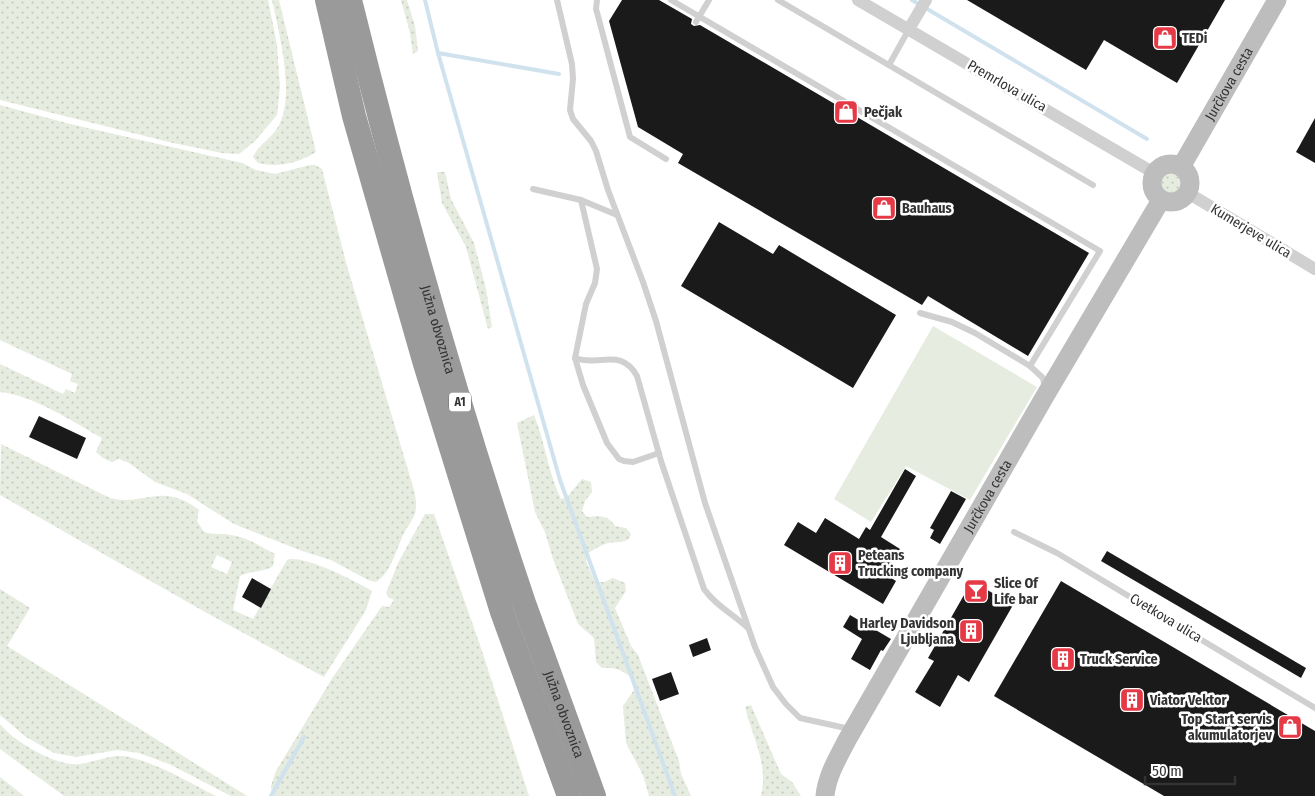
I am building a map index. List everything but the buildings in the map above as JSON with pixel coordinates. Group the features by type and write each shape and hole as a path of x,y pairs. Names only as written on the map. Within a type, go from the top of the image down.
{"highway":[{"name":"Južna obvoznica","path":"327,0 354,116 425,364 502,612 569,796"},
{"name":"Južna obvoznica","path":"350,0 379,119 446,359 525,603 594,796"}],"street":[{"name":"Premrlova ulica","path":"858,0 1154,173"},
{"name":"Jurčkova cesta","path":"1181,166 1277,0"},
{"path":"909,29 923,4"},
{"path":"1166,164 1181,166 1190,178 1188,193 1175,202 1161,200 1152,188 1151,183 1154,173 1166,164"},
{"name":"Kumerjeve ulica","path":"1188,193 1315,268"},
{"name":"Jurčkova cesta","path":"825,796 826,786 832,770 853,729 1045,396 1161,200"}],"lane":[{"path":"557,0 572,64 573,79 570,110 573,120 591,140 656,321 705,503 749,629 773,687 800,718 853,729"},
{"path":"597,0 596,9 630,137 666,159"},
{"path":"671,0 697,19 1100,251 1030,366"},
{"path":"697,19 709,0"},
{"path":"778,0 1093,185"},
{"path":"889,65 909,29"},
{"path":"533,189 581,200 617,215"},
{"path":"581,200 597,269 595,282 586,304 575,358 583,385 607,444 619,459 624,462 633,462 659,453"},
{"path":"920,313 952,322 1030,366 1043,378 1045,396"},
{"path":"575,358 594,361 623,360 633,369 637,376 659,453 704,589 722,609 737,618 749,629"},
{"name":"Cvetkova ulica","path":"1014,532 1057,553 1315,708"}],"shaded area":[{"path":"0,0 268,0 277,45 280,87 277,115 255,141 239,154 222,153 173,143 0,100"},
{"path":"272,0 279,0 316,152 295,162 281,165 258,163 253,157 278,127 286,99 282,47"},
{"path":"401,0 407,0 415,26 418,51 413,54 410,33"},
{"path":"0,105 70,124 242,163 256,170 275,174 310,165 315,165 322,169 347,266 416,499 415,514 403,535 393,561 386,573 376,582 368,580 331,560 302,551 234,524 187,494 155,482 129,463 119,459 112,462 103,458 96,452 102,438 66,417 26,398 0,392 0,364 63,394 66,389 75,393 78,384 70,381 72,374 0,340"},
{"path":"437,172 445,172 451,199 474,243 486,289 492,327 488,329 466,247 442,203"},
{"path":"1171,173 1178,176 1181,183 1178,190 1171,193 1164,190 1161,183 1164,176"},
{"path":"933,326 1037,387 970,500 906,466 871,522 834,499"},
{"path":"534,415 561,499 567,497 582,479 591,482 592,492 585,501 582,511 587,517 599,516 609,519 615,526 626,528 631,534 626,541 611,542 588,553 586,561 595,582 604,582 613,578 625,583 626,591 615,608 631,646 638,655 679,761 681,774 691,796 649,796 643,775 626,743 623,706 634,690 632,678 618,670 602,668 596,662 594,638 578,624 553,559 545,532 535,512 517,423"},
{"path":"1,444 110,498 133,500 163,496 174,497 186,502 199,510 197,521 204,532 237,536 275,554 273,566 265,570 240,576 233,610 253,619 287,560 294,559 316,564 343,575 372,591 366,610 324,677 205,612 0,495","holes":["217,555 232,562 227,574 211,567"]},
{"path":"425,514 434,514 480,645 529,796 272,796 271,786 276,771 333,677 382,606 389,607 394,600 388,597 386,593 398,563"},
{"path":"0,589 30,608 7,646 247,796 231,796 169,764 139,753 117,750 76,757 54,753 26,737 0,715"},
{"path":"751,705 781,774 792,782 801,796 761,796 763,773 759,751 745,707"},
{"path":"0,724 25,745 60,762 80,764 111,757 129,757 162,769 216,796 64,796 0,749"},
{"path":"0,777 24,796 0,796"}],"waterway":[{"path":"425,0 438,53 560,480 675,796"},
{"path":"912,0 1147,139"},
{"path":"438,53 559,74"},
{"path":"271,796 304,737"}],"place":[{"name":"TEDi","path":"1165,38"},
{"name":"Pečjak","path":"846,112"},
{"name":"Bauhaus","path":"884,208"},
{"name":"Peteans Trucking company","path":"840,563"},
{"name":"Slice Of Life bar","path":"976,591"},
{"name":"Harley Davidson Ljubljana","path":"971,631"},
{"name":"Truck Service","path":"1063,659"},
{"name":"Viator Vektor","path":"1132,700"},
{"name":"Top Start servis akumulatorjev","path":"1290,727"}]}
